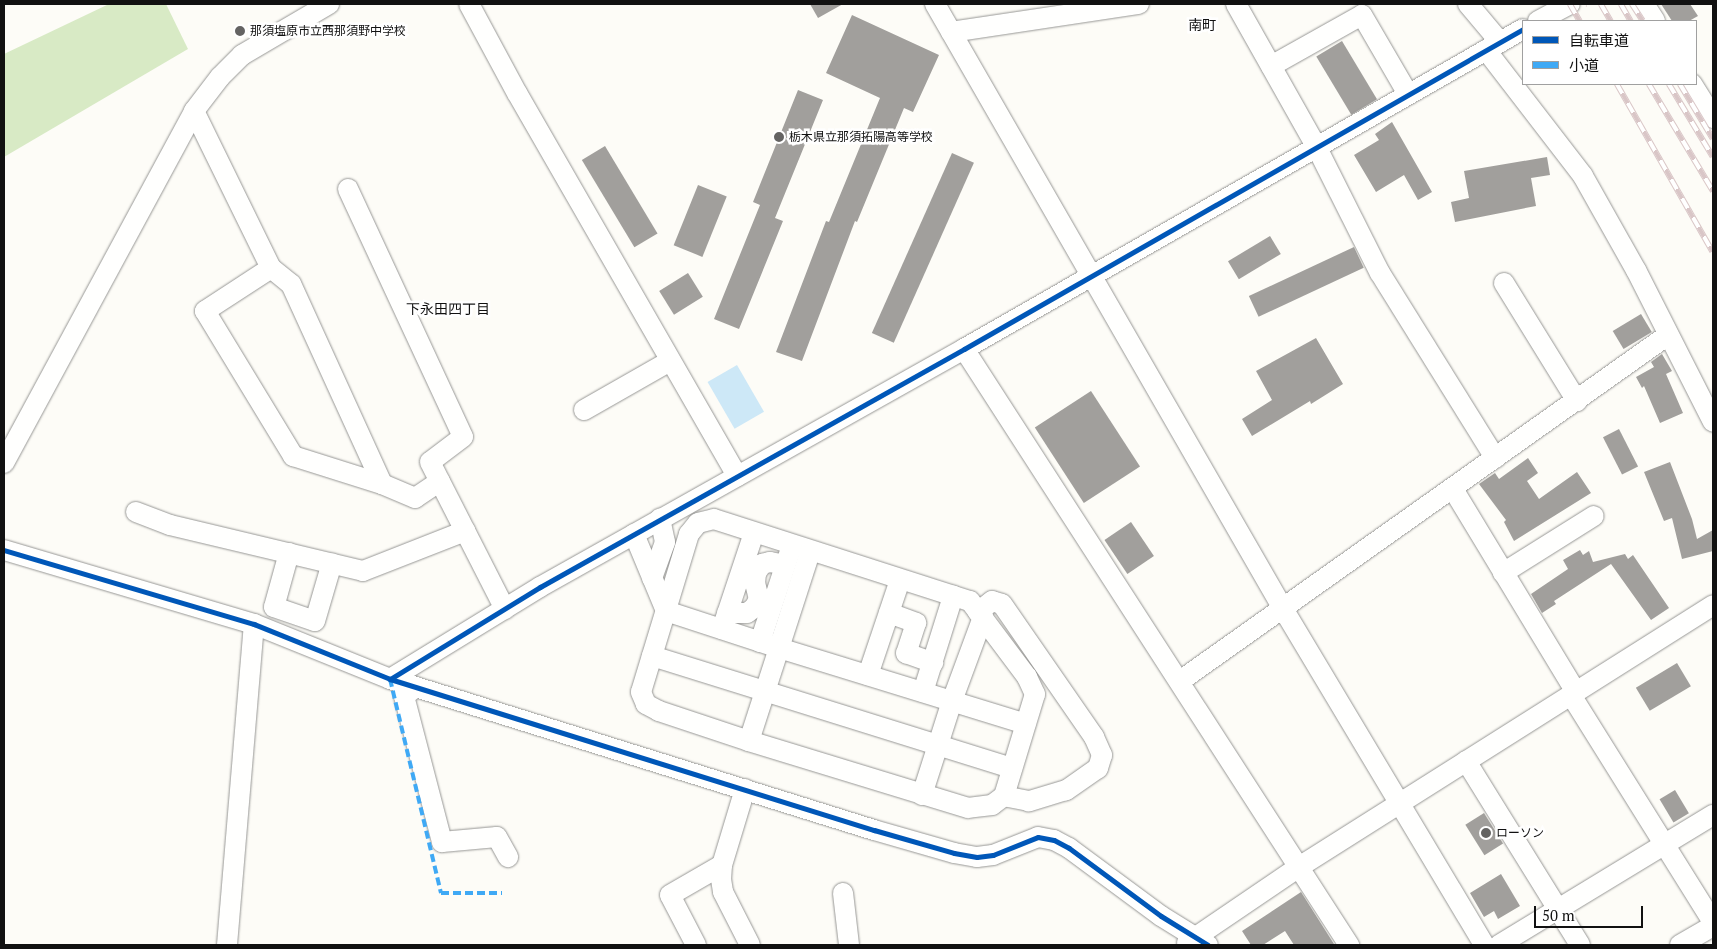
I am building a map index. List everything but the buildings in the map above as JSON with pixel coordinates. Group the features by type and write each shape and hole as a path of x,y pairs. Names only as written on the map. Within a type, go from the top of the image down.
{"street":[{"path":"4,463 194,111 220,77 242,55 329,4"},
{"path":"469,4 737,476"},
{"path":"935,4 1282,607 1484,945"},
{"path":"951,32 1139,4"},
{"path":"1236,4 1317,148 1380,273 1495,458"},
{"path":"1468,4 1493,46 1583,176 1636,270 1713,422"},
{"path":"1540,20 1570,4"},
{"path":"1644,4 1654,20"},
{"path":"1271,66 1362,14 1408,94"},
{"path":"390,679 634,534 964,349 1522,30"},
{"path":"1693,85 1713,118"},
{"path":"194,111 271,268 291,284 382,484"},
{"path":"348,189 463,437 430,462 505,609"},
{"path":"271,268 204,311 292,456 382,484 415,498 440,481"},
{"path":"1504,283 1577,401"},
{"path":"1180,681 1668,335"},
{"path":"964,349 1349,945"},
{"path":"584,410 670,360"},
{"path":"1453,489 1573,693 1713,922"},
{"path":"136,512 170,525 364,571 465,531"},
{"path":"1503,573 1594,516"},
{"path":"714,519 801,548 970,601 1027,677 1035,694 1004,796 992,805 968,808 749,741 659,711 646,704 642,692 652,656 689,534 698,523 714,519"},
{"path":"652,578 665,542 660,520"},
{"path":"725,621 754,533"},
{"path":"634,534 666,611"},
{"path":"749,741 766,690 770,645 784,565 801,548"},
{"path":"770,645 801,548"},
{"path":"4,550 254,624 390,679 874,830 977,857 993,855 1038,837 1054,840 1068,848 1196,943 1298,867 1401,804 1713,605"},
{"path":"289,553 274,607 315,621 332,563"},
{"path":"725,621 747,613 754,608 759,599 755,584 756,573 762,564 770,562 784,565"},
{"path":"868,675 900,580"},
{"path":"923,692 953,596"},
{"path":"922,795 980,614 992,601 1002,604 1094,737 1102,755 1098,768 1066,790 1029,800 1004,796"},
{"path":"666,611 725,621 770,645 1026,724"},
{"path":"888,613 916,623 906,653 933,663"},
{"path":"227,945 254,624"},
{"path":"652,656 1012,768"},
{"path":"416,687 404,696 442,842 497,837 508,857"},
{"path":"1466,761 1580,945"},
{"path":"744,789 722,865 723,892 746,944"},
{"path":"1499,945 1713,815"},
{"path":"696,945 670,895 722,865"},
{"path":"843,892 849,945"},
{"path":"1680,945 1713,926"}],"green space":[{"path":"109,4 166,4 188,49 4,157 4,54"}],"water":[{"path":"737,365 764,412 735,429 708,382"}],"railway":[{"path":"1570,4 1579,20"},
{"path":"1601,4 1610,20"},
{"path":"1621,4 1630,20"},
{"path":"1632,4 1642,20"},
{"path":"1618,85 1713,252"},
{"path":"1650,85 1713,191"},
{"path":"1670,85 1713,157"},
{"path":"1681,85 1713,139"}],"marked path":[{"path":"390,679 441,893 502,893"}],"cycle path":[{"path":"390,679 540,587 964,349 1522,30"},
{"path":"4,550 254,624 390,679 874,830 954,853 977,857 993,855 1038,837 1054,840 1069,848 1161,916 1208,945"}],"place":[{"name":"那須塩原市立西那須野中学校","path":"240,31"},
{"name":"栃木県立那須拓陽高等学校","path":"779,137"},
{"name":"ローソン","path":"1486,833"}],"district":[{"name":"南町","path":"1202,25"},
{"name":"下永田四丁目","path":"448,309"}]}
